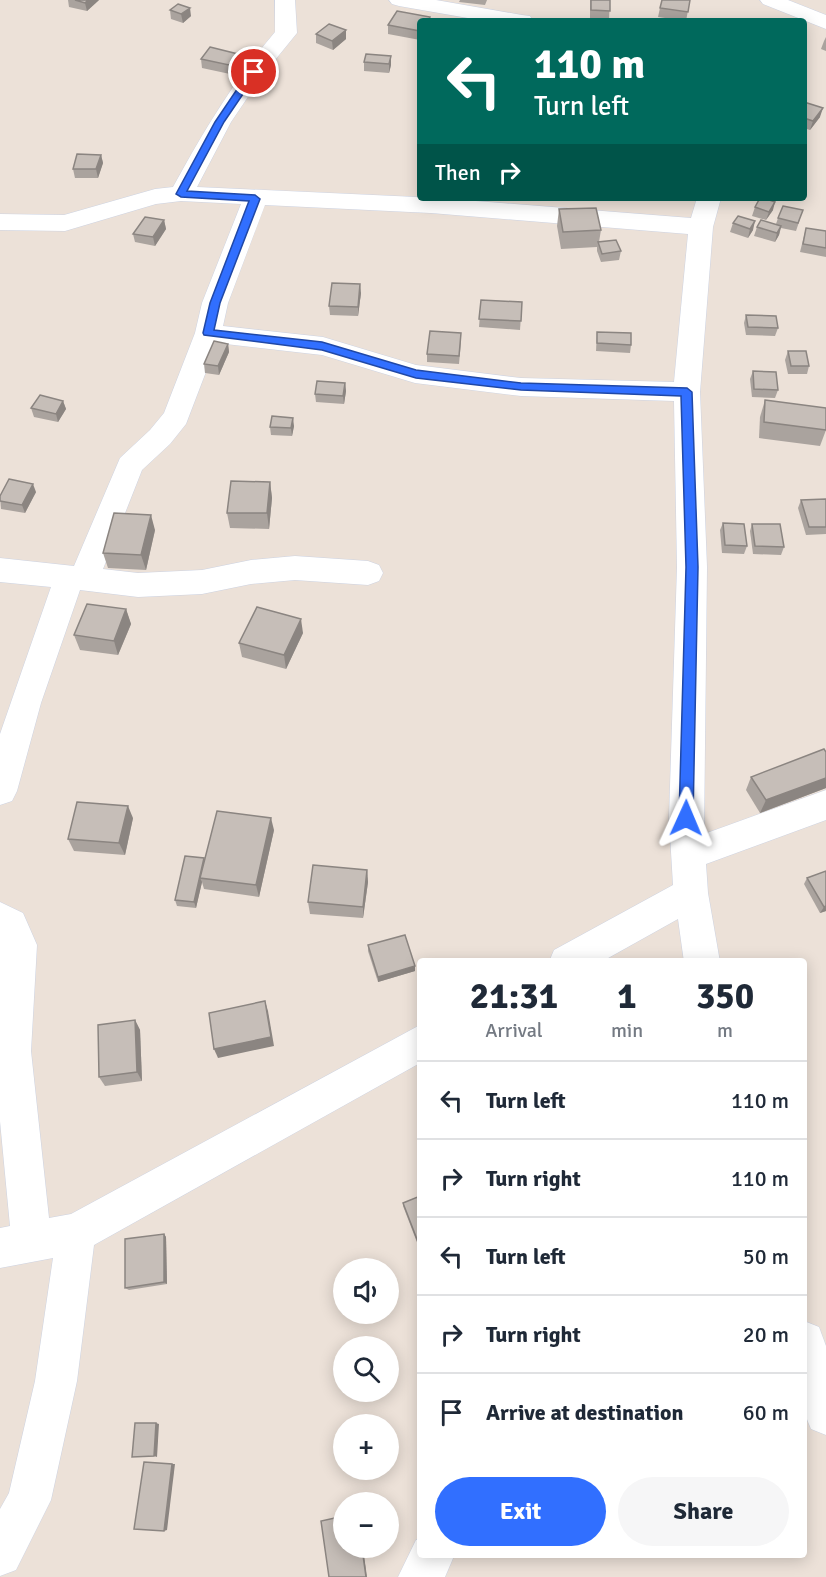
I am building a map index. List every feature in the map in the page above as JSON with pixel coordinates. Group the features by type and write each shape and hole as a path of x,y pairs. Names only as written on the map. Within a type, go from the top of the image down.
{"street":[{"path":"181,194 220,122 254,72 286,33 285,0"},
{"path":"399,0 504,18"},
{"path":"758,18 760,0"},
{"path":"770,0 826,22"},
{"path":"0,222 65,223 155,197 181,194 430,205 701,226"},
{"path":"0,791 25,703 76,578 130,465 176,417 208,333 215,303 255,199"},
{"path":"701,958 691,893 686,818 692,567 687,392 701,226 708,201"},
{"path":"208,333 322,346 416,374 521,387 687,392"},
{"path":"0,570 138,585 202,582 251,572 295,568 368,573"},
{"path":"689,855 826,805"},
{"path":"574,958 691,893"},
{"path":"0,918 11,924 19,945 6,1051 15,1244 76,1233 417,1045"},
{"path":"0,1554 28,1500 56,1381 76,1233"},
{"path":"807,1352 826,1414"},
{"path":"421,1577 431,1558"}],"building":[{"path":"591,0 610,0 610,11 591,10"},
{"path":"662,0 690,0 688,12 660,8"},
{"path":"178,4 190,8 181,14 170,10"},
{"path":"397,11 430,17 417,18 417,30 388,25"},
{"path":"329,24 346,30 332,41 316,34"},
{"path":"210,47 238,54 229,65 201,59"},
{"path":"366,54 391,56 389,64 364,62"},
{"path":"807,103 823,108 813,121 807,119"},
{"path":"77,154 101,155 96,169 73,169"},
{"path":"758,201 775,202 769,212 755,207"},
{"path":"783,206 803,210 798,223 778,218"},
{"path":"596,208 601,230 563,232 559,209"},
{"path":"738,216 755,221 750,229 733,223"},
{"path":"145,217 164,220 153,237 133,234"},
{"path":"761,220 781,226 777,233 757,227"},
{"path":"806,228 826,231 826,248 803,244"},
{"path":"616,240 621,251 602,254 598,242"},
{"path":"332,283 360,284 358,307 329,306"},
{"path":"481,300 522,302 521,321 479,319"},
{"path":"746,315 776,316 778,328 748,327"},
{"path":"430,331 461,333 459,356 427,354"},
{"path":"597,332 631,333 631,345 597,343"},
{"path":"214,341 228,344 218,366 204,364"},
{"path":"788,351 806,351 809,366 791,366"},
{"path":"753,371 776,372 778,390 754,389"},
{"path":"317,381 345,383 343,396 315,394"},
{"path":"40,395 63,401 56,414 31,408"},
{"path":"765,400 826,408 826,430 764,422"},
{"path":"272,416 293,418 291,428 270,427"},
{"path":"9,479 33,484 22,505 0,501 0,496"},
{"path":"231,481 270,482 267,513 227,513"},
{"path":"826,499 826,527 809,527 801,500"},
{"path":"114,513 151,515 141,555 103,553"},
{"path":"723,523 744,524 747,546 725,545"},
{"path":"752,524 780,524 784,547 755,546"},
{"path":"87,604 126,609 114,641 74,635"},
{"path":"257,607 301,619 284,655 239,643"},
{"path":"824,749 826,778 766,800 751,777"},
{"path":"77,802 128,806 119,843 68,839"},
{"path":"217,811 271,818 256,885 200,878"},
{"path":"185,856 204,858 194,902 175,900"},
{"path":"313,865 367,870 363,907 308,902"},
{"path":"826,871 826,906 824,907 807,878"},
{"path":"405,935 415,966 378,977 368,945"},
{"path":"265,1001 271,1037 214,1049 209,1013"},
{"path":"135,1020 137,1072 99,1077 98,1025"},
{"path":"417,1197 417,1239 403,1203"},
{"path":"164,1234 164,1282 125,1288 125,1239"},
{"path":"135,1423 156,1423 154,1456 132,1457"},
{"path":"144,1462 172,1464 164,1531 134,1529"},
{"path":"333,1518 333,1558 363,1558 366,1577 329,1577 321,1521"}],"route":[{"path":"254,72 220,122 181,194 255,199 215,303 208,333 322,346 416,374 521,387 687,392 692,567 686,818"}]}
